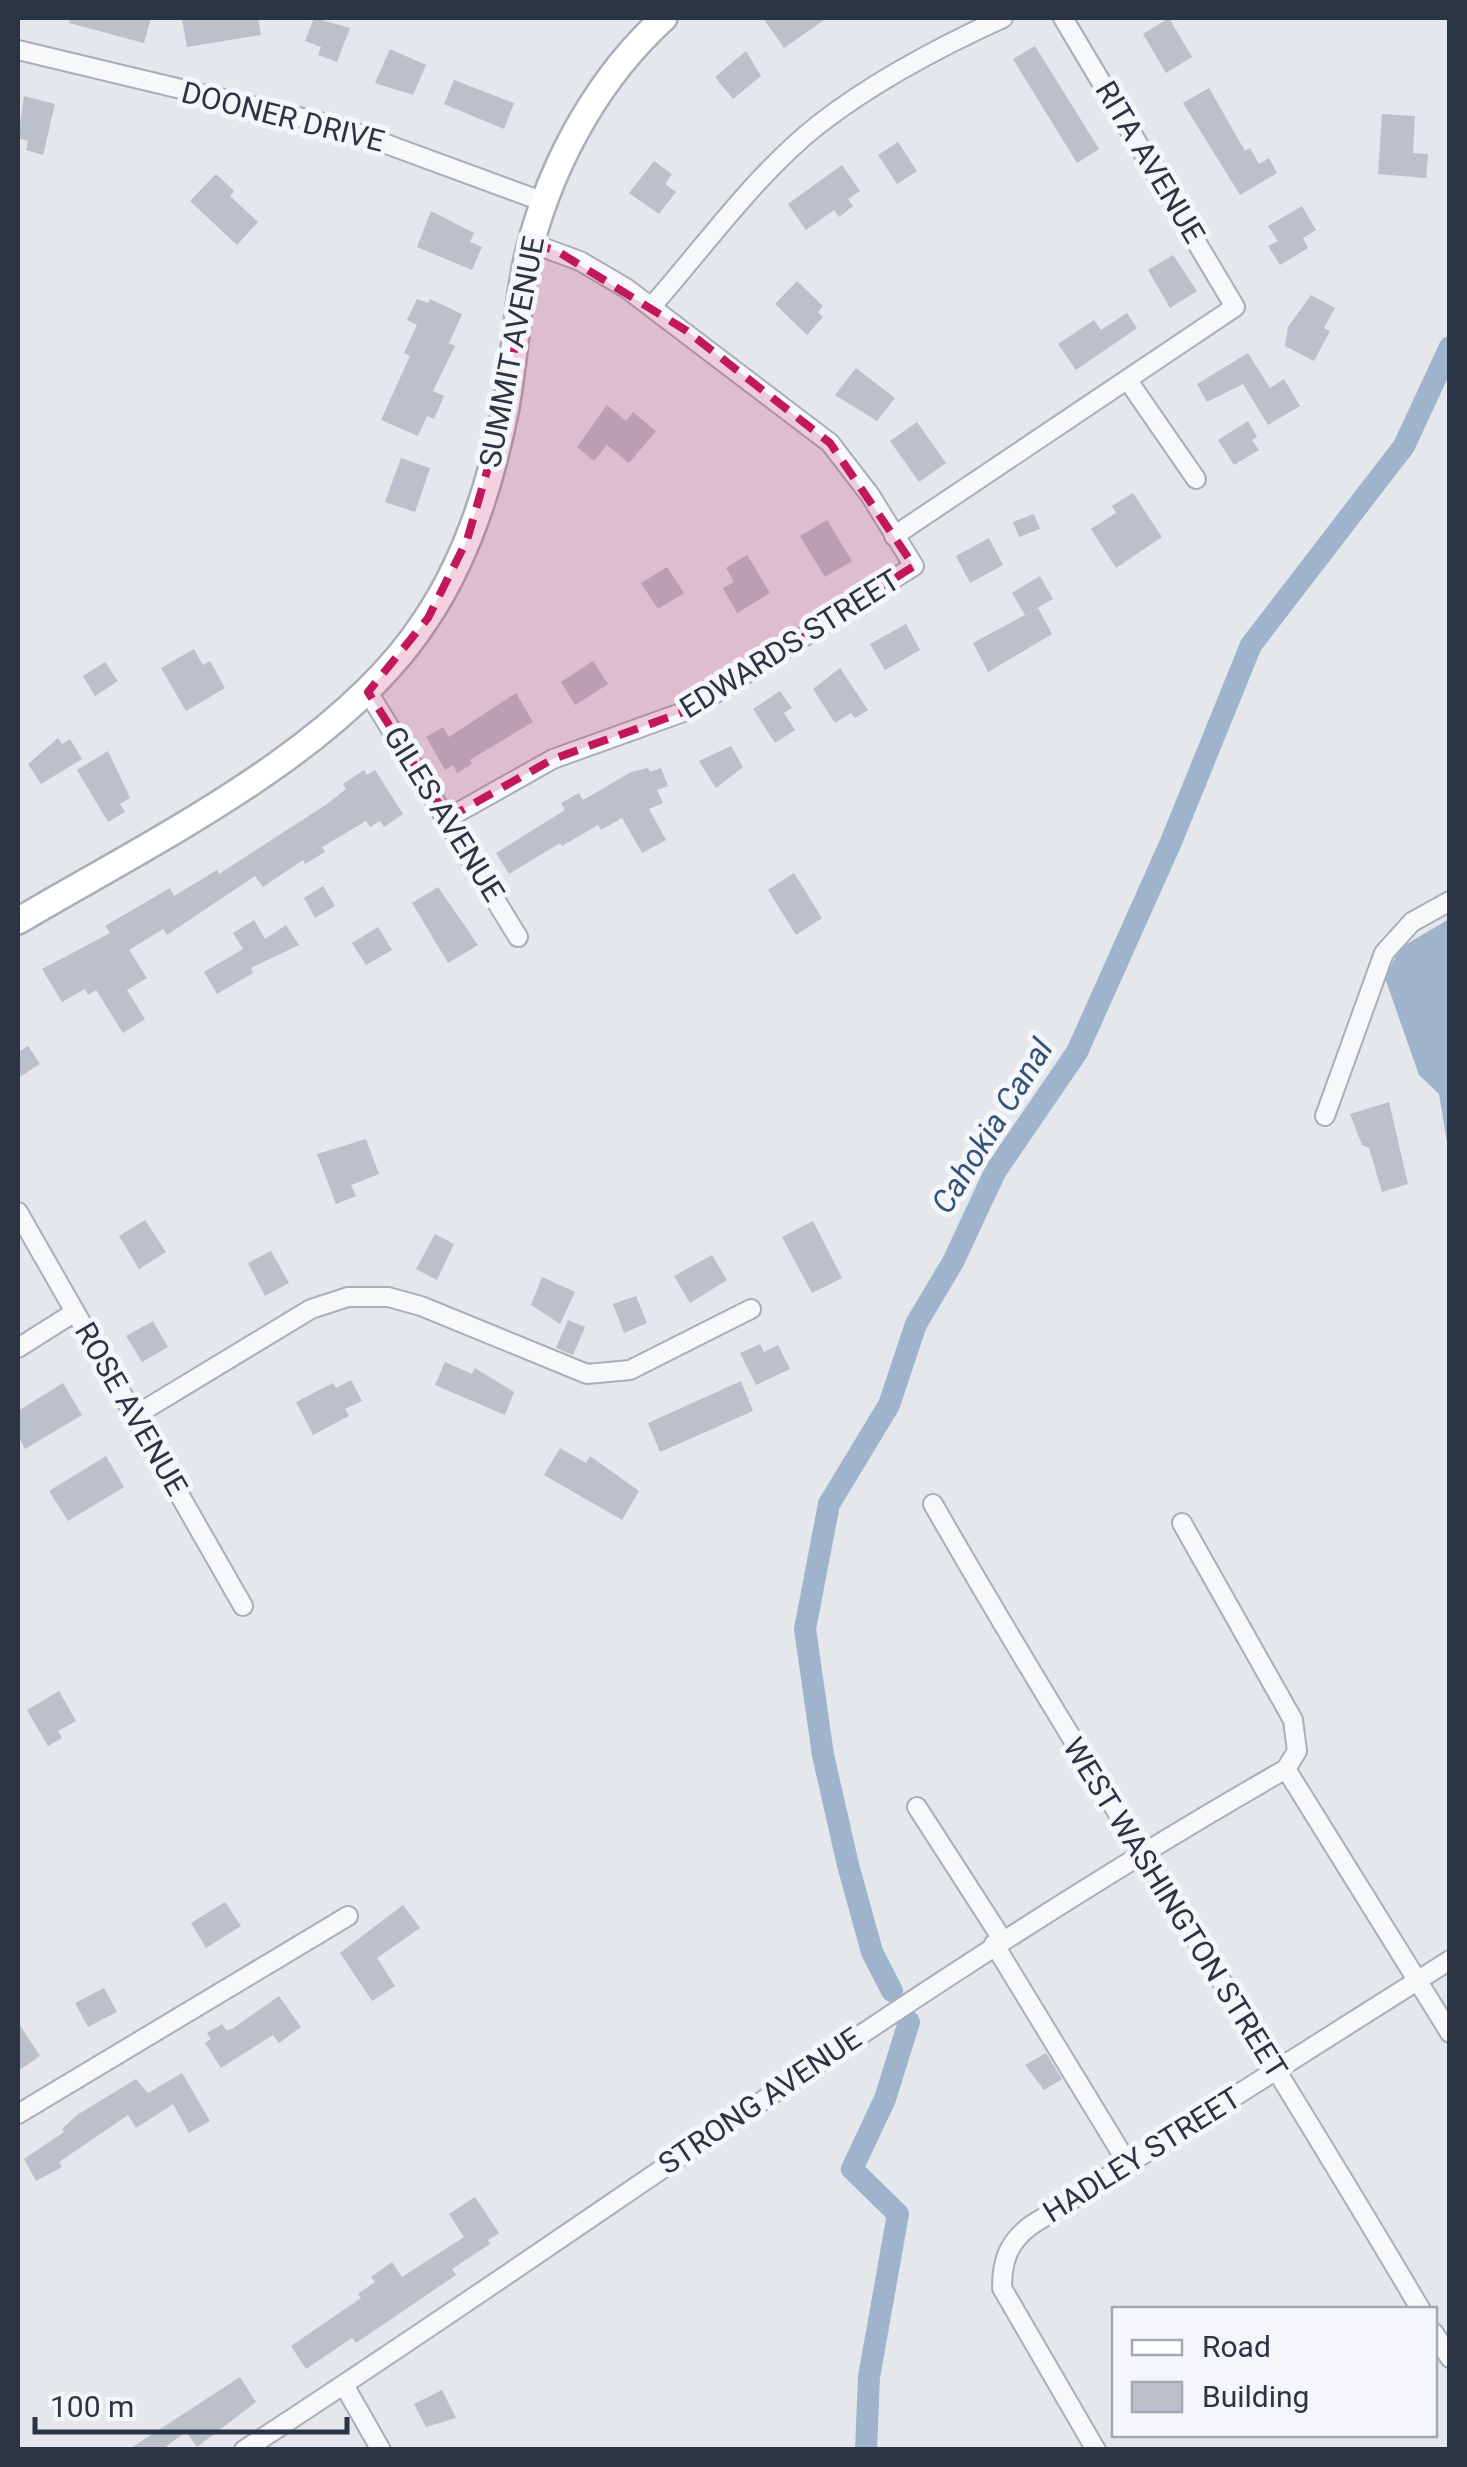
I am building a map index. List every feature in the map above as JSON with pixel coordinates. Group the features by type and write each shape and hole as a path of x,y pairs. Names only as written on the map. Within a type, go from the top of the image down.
{"street":[{"name":"SUMMIT AVENUE","path":"18,921 293,752 368,692 428,618 468,540 505,409 532,242 544,202 587,112 618,68 664,18"},
{"path":"652,306 788,152 817,126 930,55 1002,18"},
{"name":"RITA AVENUE","path":"1064,18 1235,307"},
{"name":"DOONER DRIVE","path":"18,50 340,127 544,202"},
{"path":"532,242 580,261 652,306 830,443 870,495 894,536"},
{"name":"EDWARDS STREET","path":"448,818 553,759 689,710 914,566 894,536 1235,307"},
{"path":"1128,382 1196,480"},
{"name":"GILES AVENUE","path":"368,692 518,937"},
{"path":"1325,1116 1386,949 1412,922 1450,902"},
{"name":"ROSE AVENUE","path":"18,1212 243,1606"},
{"path":"136,1415 310,1309 348,1297 388,1298 422,1306 587,1374 630,1370 751,1309"},
{"path":"18,1348 75,1312"},
{"name":"WEST WASHINGTON STREET","path":"933,1504 1044,1696 1144,1850 1419,2307"},
{"path":"1182,1523 1293,1720 1298,1751 1286,1769 1450,2033"},
{"name":"STRONG AVENUE","path":"244,2450 998,1942 1144,1850 1286,1769"},
{"path":"917,1807 1128,2164"},
{"path":"18,2114 348,1916"},
{"name":"HADLEY STREET","path":"1096,2450 1002,2288 1002,2268 1018,2235 1450,1960"},
{"path":"344,2385 382,2450"}],"highlighted area":[{"path":"531,243 557,251 687,331 830,443 914,566 689,710 553,759 448,818 368,692 428,618 467,540 505,409"}],"water":[{"path":"1449,919 1449,1154 1439,1094 1419,1075 1385,978 1400,948"}],"building":[{"path":"70,18 151,18 144,43 69,23"},
{"path":"258,18 261,35 187,47 182,19"},
{"path":"314,18 350,28 337,62 318,55 321,47 305,41"},
{"path":"763,18 827,18 784,48"},
{"path":"1169,18 1192,57 1166,73 1143,34"},
{"path":"1035,46 1099,149 1077,163 1013,59"},
{"path":"390,49 426,65 413,95 375,83"},
{"path":"746,51 761,76 733,99 715,77"},
{"path":"454,80 514,103 504,129 444,104"},
{"path":"1209,88 1245,151 1250,148 1259,164 1269,158 1277,173 1240,195 1183,103"},
{"path":"24,96 55,104 43,155 26,150 28,141 18,138"},
{"path":"1382,114 1415,116 1413,153 1428,154 1426,178 1378,174"},
{"path":"898,142 917,171 897,184 878,155"},
{"path":"654,161 672,174 665,184 676,192 659,214 629,193"},
{"path":"842,165 860,191 848,199 853,206 839,217 834,210 806,230 788,204"},
{"path":"216,174 234,191 230,196 258,222 237,245 190,201"},
{"path":"1302,206 1316,230 1303,238 1308,248 1280,265 1268,246 1278,241 1268,226"},
{"path":"431,211 474,233 470,242 482,247 472,270 417,247"},
{"path":"1173,255 1197,291 1170,308 1148,270"},
{"path":"797,281 823,306 818,312 823,317 807,335 775,304"},
{"path":"1311,295 1335,308 1324,328 1330,331 1314,361 1285,346 1288,327"},
{"path":"417,299 428,303 430,299 462,314 449,343 455,346 433,391 444,396 434,419 427,416 418,436 381,420 410,356 404,353 417,325 407,320"},
{"path":"1127,313 1137,328 1076,370 1058,344 1094,320 1101,330"},
{"path":"1248,353 1270,388 1284,379 1300,406 1268,425 1243,384 1207,402 1197,384"},
{"path":"856,368 895,398 877,421 835,395"},
{"path":"607,405 626,421 633,412 656,431 629,463 607,445 594,461 577,447"},
{"path":"1248,421 1259,450 1234,465 1218,440"},
{"path":"917,422 946,463 919,482 890,441"},
{"path":"401,458 430,468 415,512 385,502"},
{"path":"1133,493 1162,537 1116,568 1091,529 1116,513 1112,506"},
{"path":"1034,514 1040,529 1019,537 1013,522"},
{"path":"827,520 852,561 825,577 800,536"},
{"path":"989,538 1003,565 970,583 956,556"},
{"path":"747,555 770,593 737,613 723,588 734,582 726,568"},
{"path":"667,567 684,593 658,609 641,583"},
{"path":"1040,576 1053,599 1025,615 1012,593"},
{"path":"1038,608 1052,634 988,672 973,643"},
{"path":"906,624 920,650 885,670 870,644"},
{"path":"194,649 203,665 210,661 225,688 186,711 161,668"},
{"path":"593,661 608,684 575,705 561,682"},
{"path":"105,662 118,681 95,696 83,676"},
{"path":"840,668 868,710 855,718 851,713 835,723 813,689"},
{"path":"780,691 792,708 784,713 795,730 775,743 753,709"},
{"path":"516,693 533,722 470,760 472,764 457,773 453,765 445,770 426,737 443,727 449,737"},
{"path":"58,738 62,744 70,739 82,759 41,784 28,764"},
{"path":"731,746 743,767 716,788 699,761"},
{"path":"108,751 130,798 120,804 125,812 108,822 77,770"},
{"path":"648,768 650,772 661,768 668,786 657,790 663,803 649,809 666,840 642,853 622,818 601,830 598,825 562,846 560,843 509,874 496,853 565,810 561,803 579,793 583,800 631,772"},
{"path":"364,770 367,775 375,770 403,814 384,827 380,821 370,827 366,821 322,847 325,852 305,864 303,860 263,887 255,876 167,935 163,929 129,950 147,978 127,990 145,1019 123,1033 96,990 88,995 85,989 62,1002 42,969 110,933 105,926 170,888 174,896 217,870 219,874 327,804 346,789 343,784"},
{"path":"794,873 822,918 796,935 768,890"},
{"path":"323,886 335,906 315,918 304,898"},
{"path":"438,887 478,945 448,963 412,903"},
{"path":"254,920 265,939 286,925 299,945 251,968 253,973 217,994 204,972 243,949 233,933"},
{"path":"378,927 392,950 366,965 352,943"},
{"path":"28,1046 40,1064 18,1078 18,1052"},
{"path":"1389,1102 1408,1184 1382,1192 1369,1148 1362,1145 1350,1114"},
{"path":"366,1139 379,1174 351,1185 356,1196 336,1204 317,1154"},
{"path":"145,1220 166,1252 139,1269 119,1236"},
{"path":"813,1221 842,1278 812,1293 782,1237"},
{"path":"435,1234 454,1244 437,1280 416,1269"},
{"path":"271,1251 289,1283 265,1296 248,1263"},
{"path":"712,1255 727,1280 690,1303 674,1276"},
{"path":"542,1277 575,1292 560,1324 531,1305"},
{"path":"636,1296 647,1323 624,1333 613,1304"},
{"path":"568,1320 585,1327 573,1355 556,1348"},
{"path":"153,1321 168,1347 142,1362 126,1336"},
{"path":"760,1344 764,1352 778,1345 790,1369 756,1385 740,1353"},
{"path":"445,1362 472,1374 475,1368 514,1392 505,1415 435,1385"},
{"path":"351,1380 362,1401 345,1409 349,1416 313,1435 296,1402 333,1383 336,1388"},
{"path":"741,1381 753,1411 660,1452 648,1423"},
{"path":"63,1383 82,1415 25,1449 18,1436 18,1411"},
{"path":"560,1448 586,1463 590,1456 639,1491 622,1520 544,1475"},
{"path":"106,1456 124,1487 68,1521 49,1491"},
{"path":"59,1691 76,1721 58,1731 62,1738 48,1746 27,1710"},
{"path":"225,1902 241,1926 206,1948 191,1923"},
{"path":"403,1905 420,1928 377,1958 395,1986 372,2001 340,1953"},
{"path":"104,1988 117,2012 88,2027 75,2003"},
{"path":"279,1996 301,2027 279,2043 273,2035 221,2068 205,2043 211,2039 207,2033 222,2024 226,2030 232,2029"},
{"path":"18,2022 40,2056 18,2071"},
{"path":"1046,2053 1062,2079 1044,2090 1025,2065"},
{"path":"182,2073 210,2121 189,2133 173,2104 136,2128 128,2115 59,2162 62,2167 36,2181 24,2159 64,2132 62,2129 77,2115 136,2079 148,2093"},
{"path":"475,2197 499,2233 488,2240 490,2244 452,2269 456,2275 356,2343 352,2338 306,2369 291,2346 361,2298 358,2294 375,2282 371,2277 392,2262 402,2277 464,2237 449,2214"},
{"path":"240,2377 256,2402 197,2447 186,2432 161,2450 128,2450"},
{"path":"442,2390 456,2418 426,2427 414,2404"}],"waterway":[{"name":"Cahokia Canal","path":"892,1991 872,1952 848,1865 823,1755 805,1629 829,1504 889,1405 916,1324 953,1262 995,1172 1077,1052 1171,842 1251,645 1404,446 1450,347"},
{"name":"Cahokia Canal","path":"866,2450 869,2377 898,2214 852,2169 885,2099 909,2022"}]}
